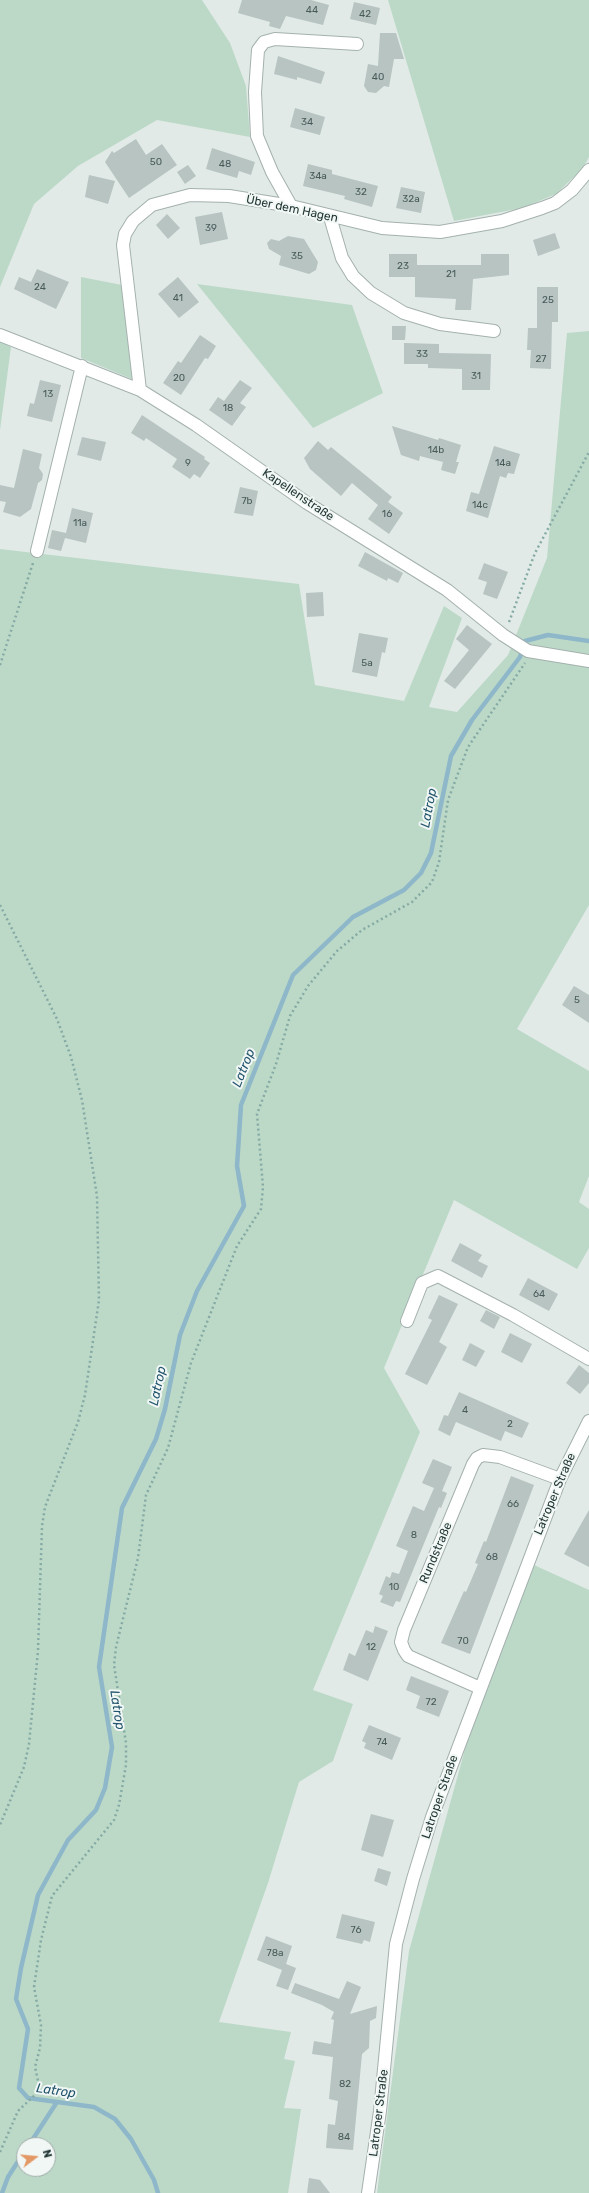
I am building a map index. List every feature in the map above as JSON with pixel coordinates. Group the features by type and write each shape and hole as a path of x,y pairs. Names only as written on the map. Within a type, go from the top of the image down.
{"street":[{"path":"291,206 272,172 257,136 254,92 258,50 264,42 275,39 357,44"},
{"name":"Über dem Hagen","path":"140,390 123,245 125,234 133,221 152,205 190,195 229,196 291,206 330,217 382,228 425,233 457,231 502,221 549,206 572,190 589,170"},
{"path":"330,217 342,258 353,276 371,293 404,313 440,324 494,331"},
{"name":"Kapellenstraße","path":"0,335 140,390 196,425 307,503 447,590 507,638 530,652 589,661"},
{"path":"37,551 82,366"},
{"path":"407,1321 422,1283 438,1276 513,1315 589,1359"},
{"name":"Latroper Straße","path":"368,2193 380,2111 396,1944 413,1879 432,1817 560,1479 589,1421"},
{"name":"Rundstraße","path":"480,1688 408,1656 404,1650 402,1642 404,1630 477,1458 483,1455 500,1457 560,1479"}],"path":[{"path":"507,638 534,553 589,452"},
{"path":"0,665 37,551"},
{"path":"0,2152 18,2111 40,2090 35,2067 40,2048 41,2025 34,1987 41,1940 52,1896 114,1820 119,1805 126,1765 126,1743 114,1665 116,1647 138,1558 146,1495 168,1448 191,1363 237,1246 261,1209 263,1187 257,1114 276,1064 290,1016 308,986 337,951 349,940 412,902 432,882 439,862 448,800 468,747 530,652"},
{"path":"0,905 57,1019 71,1057 82,1100 97,1196 99,1300 84,1395 78,1422 45,1507 42,1526 38,1652 29,1744 24,1767 0,1825"}],"green space":[{"path":"0,0 202,0 230,43 246,86 250,137 157,120 78,166 34,204 0,287"},
{"path":"388,0 589,0 589,157 583,168 556,194 522,208 454,221"},
{"path":"81,277 122,285 132,379 81,358"},
{"path":"197,284 352,305 383,393 313,428"},
{"path":"589,331 589,905 517,1029 589,1071 589,1176 579,1202 589,1209 589,1248 577,1269 454,1200 384,1368 420,1432 313,1690 353,1704 333,1761 299,1782 268,1883 219,2022 291,2032 284,2059 295,2061 284,2108 301,2109 288,2193 0,2193 0,549 299,584 315,685 404,701 444,606 462,618 429,707 457,712 508,655 547,558 567,333"},
{"path":"0,341 11,347 0,430"},
{"path":"534,1565 589,1590 589,2193 377,2193 409,1951 471,1728"}],"building":[{"path":"242,0 311,0 329,5 323,25 286,16 280,29 269,26 270,22 238,13"},
{"path":"354,2 380,8 376,25 350,19"},
{"path":"380,33 396,33 404,59 394,59 389,87 384,86 376,93 368,92 364,86 368,64 378,66"},
{"path":"278,56 325,72 321,84 297,77 297,80 274,74"},
{"path":"295,108 325,117 320,135 290,127"},
{"path":"136,139 146,155 162,144 177,165 129,198 105,162 112,151 114,153"},
{"path":"212,148 255,162 251,175 239,171 237,178 206,169"},
{"path":"308,164 332,170 332,174 378,186 372,207 344,199 345,196 303,186"},
{"path":"188,165 196,176 185,184 177,172"},
{"path":"89,175 115,181 108,204 85,197"},
{"path":"401,187 425,192 421,213 396,208"},
{"path":"222,212 228,239 200,245 195,217"},
{"path":"167,214 180,228 168,239 156,225"},
{"path":"555,233 560,248 538,256 533,240"},
{"path":"288,236 304,239 318,262 316,270 309,274 279,265 281,256 269,249 267,243 271,239 279,241"},
{"path":"389,254 417,254 417,265 481,265 481,254 509,254 509,275 473,279 471,310 455,310 456,299 415,297 415,277 389,277"},
{"path":"37,269 69,282 56,309 14,289 19,277 31,282"},
{"path":"178,277 199,302 179,318 158,294"},
{"path":"537,287 558,287 558,322 552,322 551,369 530,368 531,350 527,350 528,328 537,328"},
{"path":"392,326 406,326 405,340 392,340"},
{"path":"200,335 216,346 208,359 205,358 181,395 163,383 178,361 181,363"},
{"path":"404,343 439,344 439,353 491,354 490,390 462,390 462,369 428,368 428,364 404,364"},
{"path":"40,380 61,385 52,422 27,416 30,403 34,404"},
{"path":"240,380 252,388 240,403 246,407 232,426 209,410 218,397 224,401"},
{"path":"142,415 205,457 204,459 210,463 200,478 194,474 190,479 172,467 177,459 146,438 144,441 131,433"},
{"path":"392,426 438,440 439,438 461,445 456,462 459,462 455,474 441,470 443,462 420,456 419,461 401,455"},
{"path":"82,437 106,442 101,461 77,455"},
{"path":"318,441 328,450 331,447 392,497 388,502 403,513 389,534 368,519 378,505 352,483 341,496 310,469 304,458"},
{"path":"494,446 520,454 514,474 508,473 506,478 500,476 488,518 466,511 471,492 479,494"},
{"path":"23,449 42,454 39,468 43,474 42,480 38,483 31,509 20,517 3,512 6,502 0,501 0,485 14,488"},
{"path":"240,487 258,491 253,516 234,513"},
{"path":"72,508 93,513 86,543 65,538 61,551 48,548 52,530 66,533"},
{"path":"365,552 403,573 398,583 388,578 387,581 358,566"},
{"path":"484,563 508,572 497,599 483,594 487,582 478,579"},
{"path":"323,592 324,616 307,617 306,593"},
{"path":"467,625 492,644 455,689 444,681 469,650 456,639"},
{"path":"359,633 388,638 385,653 382,652 377,677 352,672"},
{"path":"574,986 589,995 589,1023 562,1005"},
{"path":"460,1243 482,1255 478,1261 488,1266 482,1278 451,1261"},
{"path":"528,1278 558,1294 549,1311 519,1295"},
{"path":"439,1295 458,1304 439,1342 447,1347 427,1385 405,1374 432,1320 428,1318"},
{"path":"486,1310 500,1317 494,1329 480,1321"},
{"path":"510,1333 532,1344 522,1363 501,1352"},
{"path":"470,1343 485,1351 476,1367 462,1360"},
{"path":"579,1365 589,1373 589,1383 580,1394 566,1383"},
{"path":"459,1392 529,1423 522,1438 505,1431 501,1441 456,1422 450,1436 438,1430 444,1415 448,1416"},
{"path":"433,1459 452,1467 442,1491 447,1493 441,1508 439,1507 400,1602 396,1601 393,1607 380,1602 383,1596 379,1594 386,1576 390,1578 392,1572 399,1574 408,1551 396,1546 413,1506 424,1511 434,1488 422,1483"},
{"path":"511,1476 534,1485 470,1654 441,1643 464,1591 466,1592 478,1564 475,1563 484,1541 486,1542"},
{"path":"589,1510 589,1567 564,1554"},
{"path":"375,1626 388,1631 368,1681 343,1670 349,1653 355,1656 366,1630 373,1633"},
{"path":"411,1676 449,1691 439,1717 416,1708 420,1696 406,1690"},
{"path":"369,1725 401,1738 392,1760 364,1748 366,1743 362,1741"},
{"path":"371,1814 394,1820 383,1857 361,1850"},
{"path":"378,1868 391,1872 387,1886 374,1881"},
{"path":"342,1914 375,1922 370,1942 364,1940 362,1944 336,1938"},
{"path":"266,1936 292,1946 286,1964 296,1968 288,1990 276,1986 282,1970 257,1960"},
{"path":"347,1981 361,1987 350,2014 377,2006 376,2018 370,2021 369,2048 362,2054 353,2150 326,2148 328,2124 335,2125 338,2101 329,2099 333,2057 312,2054 314,2041 331,2044 334,2020 331,2019 334,2012 322,2005 291,1993 295,1983 339,1999"},
{"path":"309,2178 320,2180 330,2193 307,2193"}],"waterway":[{"name":"Latrop","path":"158,2193 154,2180 131,2139 115,2119 94,2107 28,2098 19,2088 28,2029 16,1999 21,1968 38,1895 68,1840 96,1810 105,1788 112,1747 99,1667 122,1508 156,1439 165,1409 180,1335 197,1291 244,1206 237,1166 241,1105 293,975 353,917 404,890 421,873 431,853 451,756 472,720 520,657 525,641 548,635 589,641"},
{"path":"34,2137 57,2102"},
{"path":"2,2193 8,2177 16,2164"}]}
